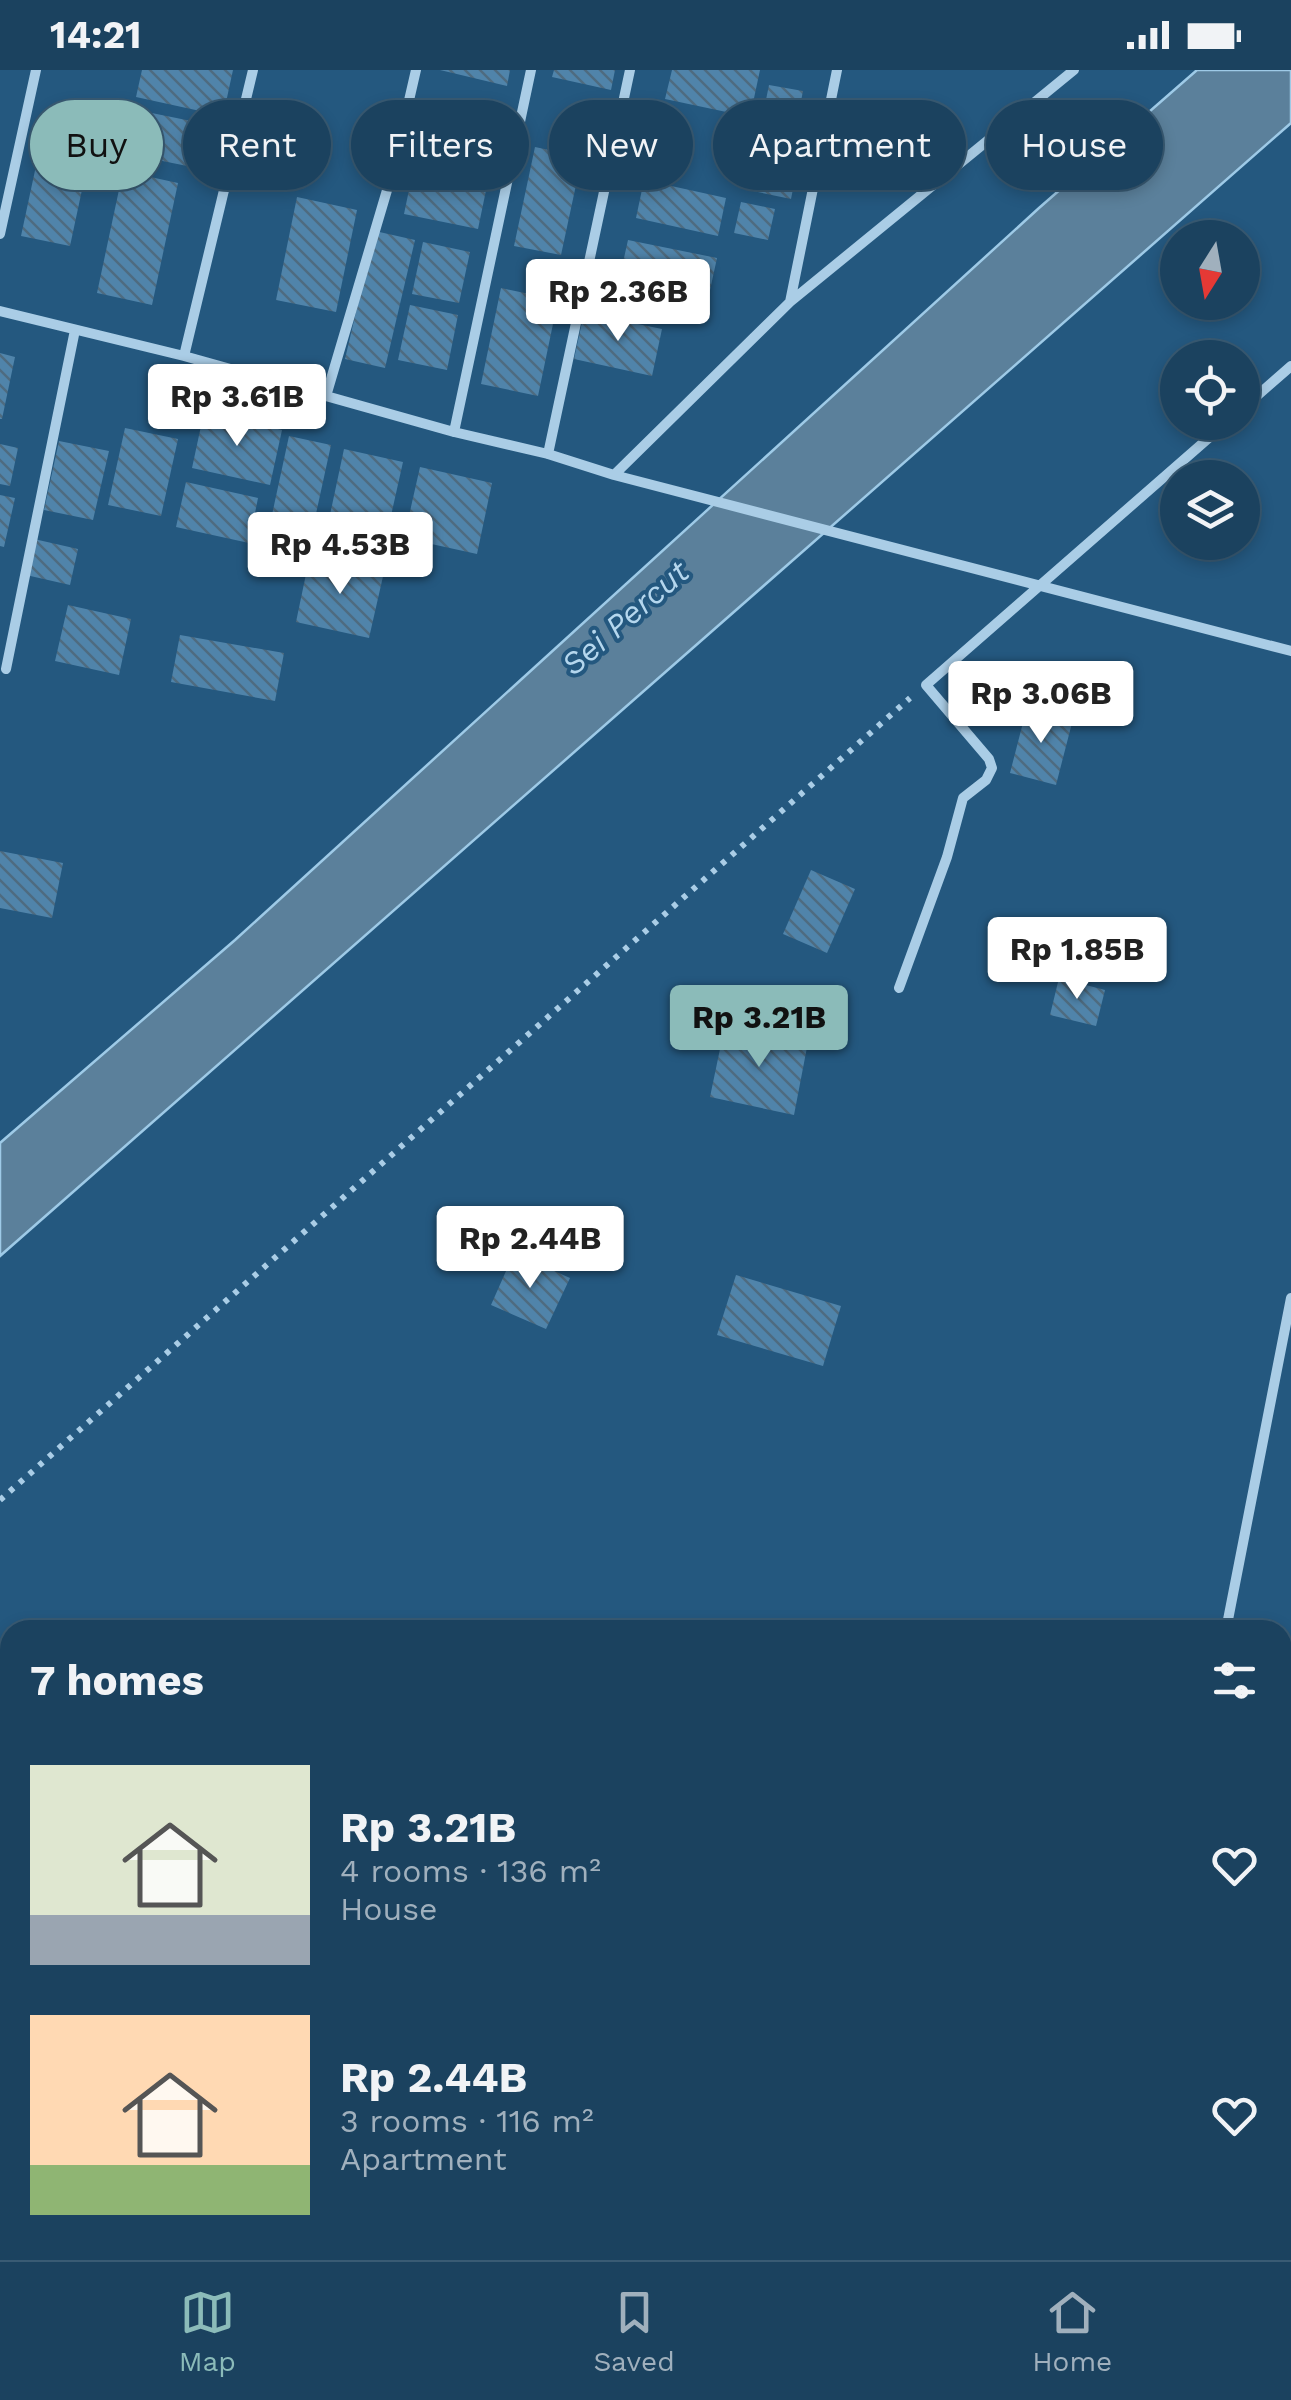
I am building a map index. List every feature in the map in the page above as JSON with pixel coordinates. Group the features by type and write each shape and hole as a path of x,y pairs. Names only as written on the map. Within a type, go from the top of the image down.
{"street":[{"path":"0,234 36,70"},
{"path":"184,356 253,70"},
{"path":"326,396 393,170 416,70"},
{"path":"454,432 532,70"},
{"path":"548,454 630,70"},
{"path":"790,302 837,70"},
{"path":"614,474 790,302 1074,70"},
{"path":"0,311 184,356 454,432 1291,651"},
{"path":"6,669 76,330"},
{"path":"1260,393 1291,366"},
{"path":"899,988 946,858 963,798 986,780 992,768 989,759 926,684 1207,440"},
{"path":"1228,1620 1291,1298"}],"path":[{"path":"0,1500 926,684"}],"water":[{"name":"Sei Percut","path":"1197,70 1291,70 1291,123 1180,220 1160,220 1160,238 0,1256 0,1143 235,940 1060,190 1163,190 1163,100"}],"building":[{"path":"142,70 233,70 226,100 183,100 183,107 136,97"},
{"path":"440,70 510,70 507,86"},
{"path":"554,70 615,70 611,90 552,77"},
{"path":"672,70 760,70 754,100 713,100 713,109 693,105 693,100 665,99"},
{"path":"769,85 803,91 801,100 766,100"},
{"path":"163,115 183,119 183,165 163,161"},
{"path":"535,147 549,150 549,190 575,190 561,255 514,246 526,190 529,190"},
{"path":"163,180 178,183 152,305 97,293 119,190 163,190"},
{"path":"31,190 82,190 70,246 21,236"},
{"path":"409,190 486,190 478,229 404,214"},
{"path":"642,190 690,190 726,198 718,236 636,218"},
{"path":"748,190 793,190 791,199"},
{"path":"297,197 357,210 336,312 276,300"},
{"path":"741,202 775,209 768,240 734,233"},
{"path":"375,231 415,240 385,368 345,359"},
{"path":"628,240 717,258 705,313 616,294"},
{"path":"423,242 470,252 459,303 412,294"},
{"path":"501,288 558,300 538,396 481,384"},
{"path":"410,305 458,315 447,370 398,360"},
{"path":"584,313 662,329 652,376 574,359"},
{"path":"0,353 15,357 2,419 0,419"},
{"path":"204,412 282,430 270,485 192,468"},
{"path":"125,428 178,439 161,516 108,505"},
{"path":"289,436 331,445 312,532 270,524"},
{"path":"59,441 109,451 93,520 44,510"},
{"path":"0,444 18,448 10,486 0,484"},
{"path":"344,449 403,462 382,556 324,543"},
{"path":"420,467 492,483 477,554 404,538"},
{"path":"186,482 258,498 249,543 176,527"},
{"path":"0,495 15,498 4,547 0,546"},
{"path":"34,539 78,549 70,585 26,575"},
{"path":"310,555 384,572 369,638 296,622"},
{"path":"68,605 131,619 119,675 55,661"},
{"path":"180,635 284,653 275,701 171,682"},
{"path":"1027,707 1073,719 1056,785 1010,773"},
{"path":"0,851 63,863 52,918 0,908"},
{"path":"811,870 855,889 827,953 783,934"},
{"path":"1059,978 1105,990 1096,1026 1050,1015"},
{"path":"725,1025 808,1042 794,1115 710,1097"},
{"path":"514,1253 570,1278 546,1329 491,1305"},
{"path":"736,1275 841,1306 823,1366 717,1335"}]}
